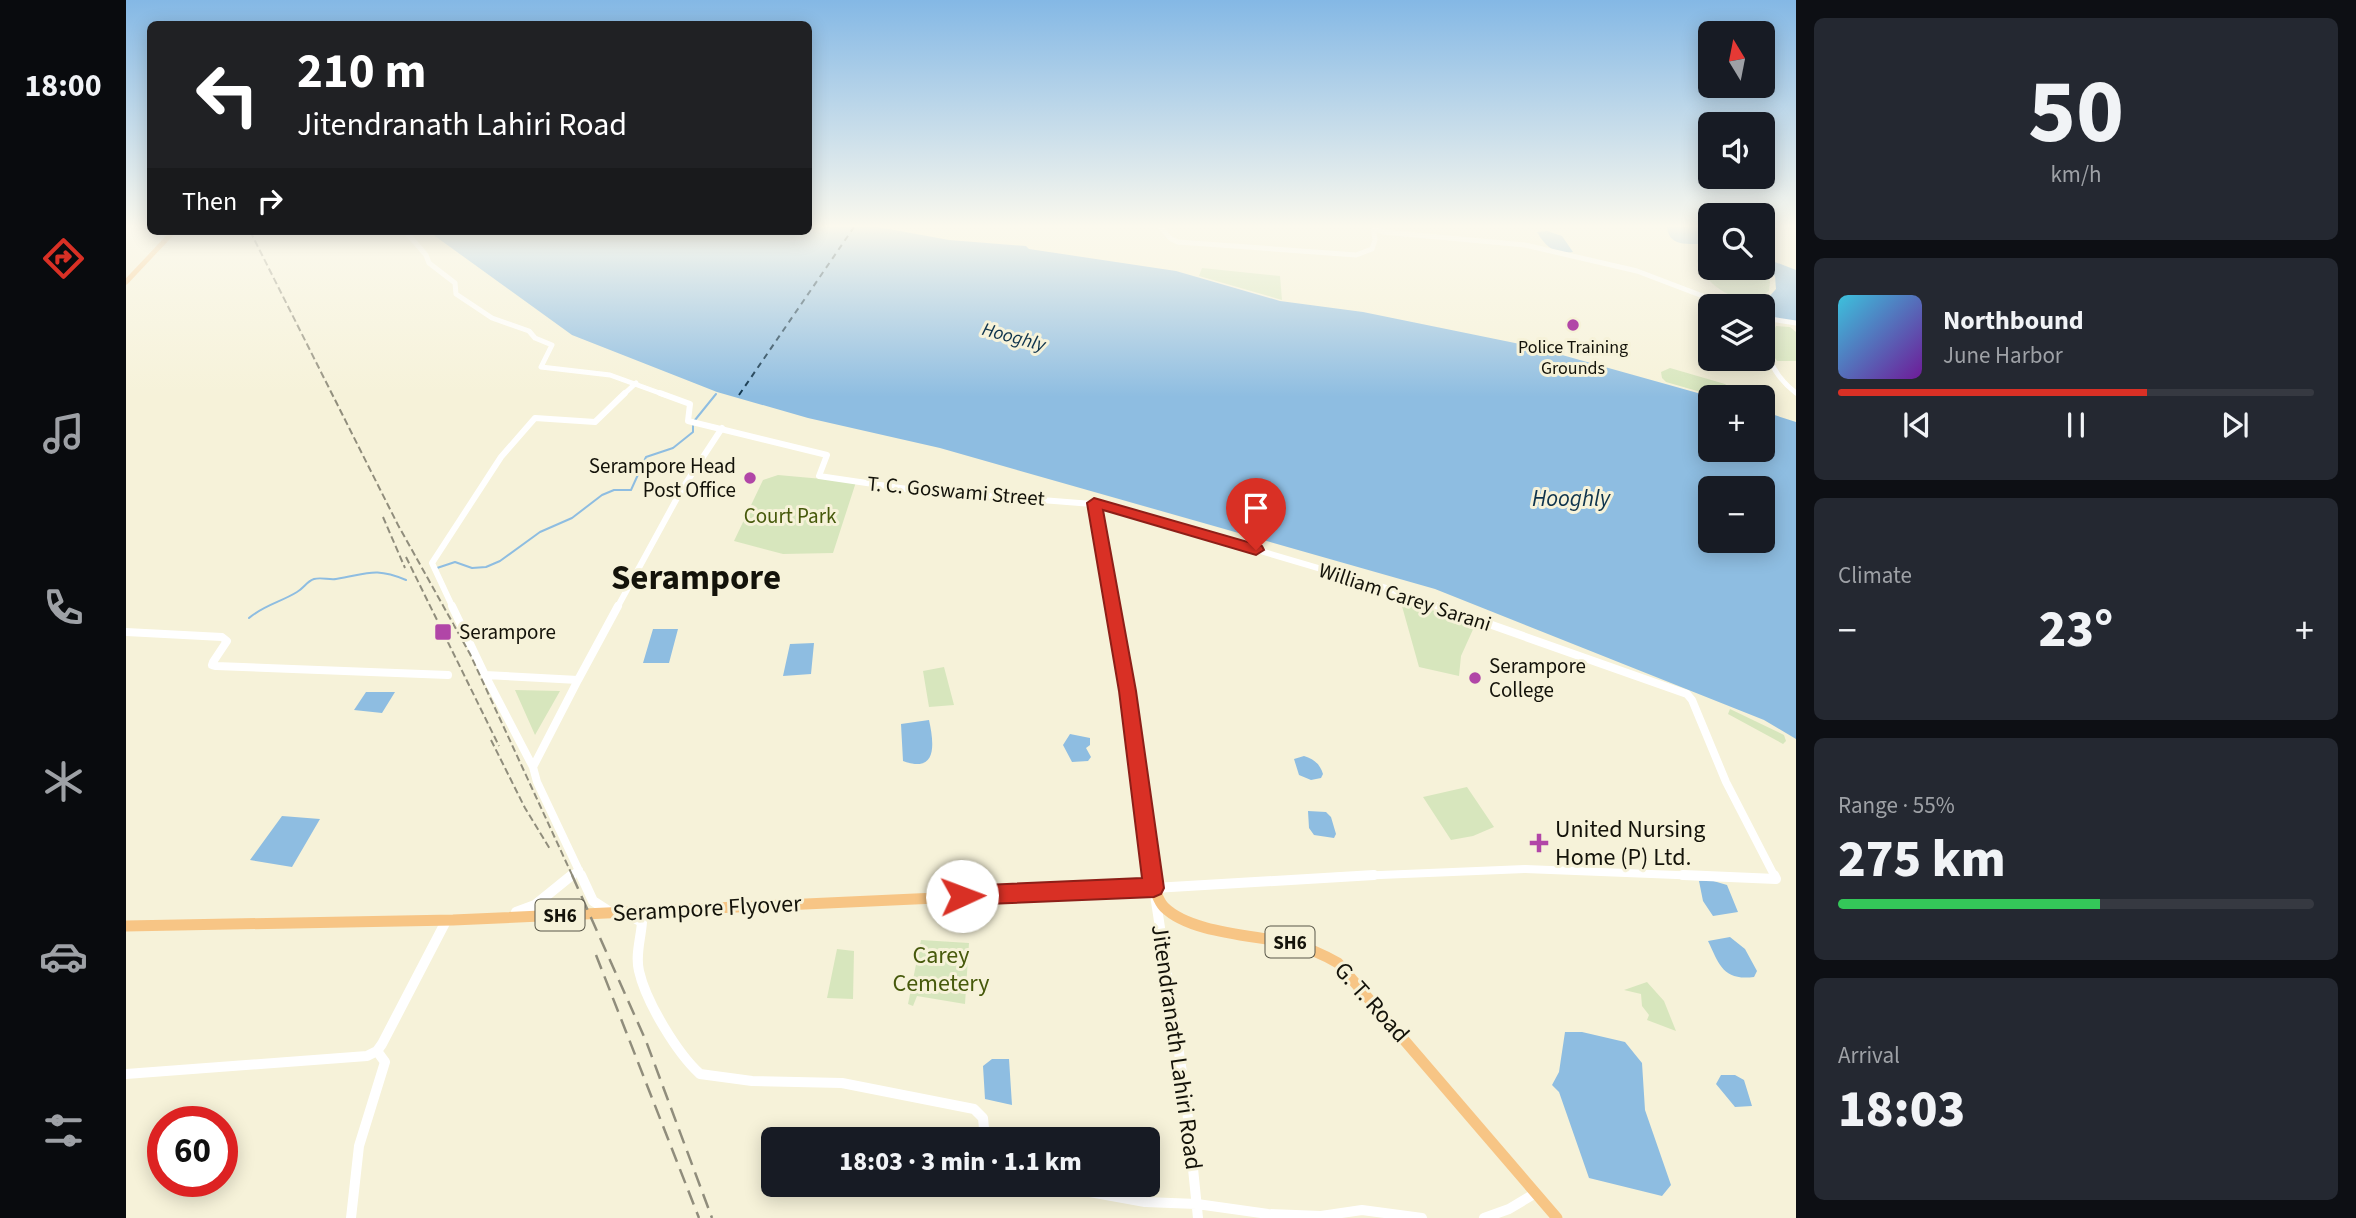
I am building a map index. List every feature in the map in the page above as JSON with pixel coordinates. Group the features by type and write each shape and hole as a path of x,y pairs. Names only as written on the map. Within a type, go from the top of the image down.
{"main road":[{"name":"Serampore Flyover","path":"201,925 465,919 1154,888"},
{"name":"G. T. Road","path":"1154,888 1165,907 1189,922 1307,946 1338,963 1557,1218"},
{"name":"SH6","path":"126,926 201,925"}],"street":[{"path":"455,284 456,293 492,318 529,331 534,338 552,345 540,367 610,375 636,383 690,404 688,421 722,428 682,489 533,767"},
{"path":"1671,284 1698,294"},
{"path":"1775,320 1796,323"},
{"path":"1775,371 1780,381 1796,393"},
{"path":"636,383 595,422 535,418 501,457 432,563 433,570 533,767 537,782 597,906 641,921 638,962 642,981 694,1071 704,1076 725,1079 842,1083 974,1109 983,1118 984,1127"},
{"name":"T. C. Goswami Street","path":"722,428 827,455 819,475 914,490 1094,503"},
{"name":"William Carey Sarani","path":"1094,503 1396,591 1690,697 1726,782 1776,879 1525,869 1286,879 1154,888"},
{"name":"Jitendranath Lahiri Road","path":"1094,503 1128,691 1186,1099 1198,1218"},
{"path":"126,632 222,637 227,641 213,662 212,665 216,666 448,675"},
{"path":"485,675 578,680"},
{"path":"201,925 217,920 521,912 551,893 579,870"},
{"path":"126,1074 279,1061 355,1059 377,1051 445,923"},
{"path":"351,1218 359,1146 385,1065 383,1056 377,1051"},
{"path":"1484,1218 1509,1209 1534,1194"},
{"path":"1117,1197 1268,1214 1310,1216 1362,1210 1422,1218"}],"green space":[{"path":"1226,284 1281,284 1282,300"},
{"path":"1713,284 1770,284 1769,291 1763,294 1727,294"},
{"path":"1790,327 1796,332 1796,361 1777,361 1775,358 1775,328"},
{"path":"1670,368 1726,385 1698,385 1698,391 1666,382 1661,372"},
{"name":"Court Park","path":"778,475 856,482 833,553 783,554 734,541 763,480"},
{"path":"1400,599 1475,625 1461,656 1459,676 1419,667"},
{"path":"944,667 954,705 929,707 923,671"},
{"path":"515,690 560,691 535,735"},
{"path":"1730,709 1784,735 1786,741 1783,744 1728,714"},
{"path":"1467,787 1494,827 1473,836 1451,840 1423,797"},
{"name":"Carey Cemetery","path":"921,940 969,943 965,1004 917,996 913,1006 908,1004"},
{"path":"837,949 854,951 853,999 827,998"},
{"path":"1647,982 1664,1001 1676,1031 1647,1020 1649,1015 1642,1006 1641,994 1624,990"}],"water":[{"name":"Hooghly","path":"501,284 1221,284 1280,301 1363,312 1530,346 1698,393 1698,462 1775,462 1775,415 1796,422 1796,739 1764,720 1435,589 940,448 808,418 717,392 572,335"},
{"path":"1776,284 1796,284 1796,321 1775,319 1775,294 1772,294 1776,289"},
{"path":"653,629 678,629 669,663 643,663"},
{"path":"814,643 811,674 783,676 790,644"},
{"path":"366,692 395,692 382,713 354,710"},
{"path":"929,720 932,747 928,760 914,764 903,761 901,724"},
{"path":"1070,734 1090,738 1090,745 1086,748 1091,757 1088,761 1072,762 1063,745"},
{"path":"1304,756 1318,765 1323,774 1321,778 1311,780 1299,775 1294,759"},
{"path":"1308,811 1326,812 1331,817 1336,834 1334,838 1314,835 1309,828"},
{"path":"282,816 320,819 292,867 250,860"},
{"path":"1710,880 1727,885 1738,912 1713,916 1703,901 1699,881"},
{"path":"1730,937 1745,949 1757,971 1754,977 1735,976 1719,964 1708,941"},
{"path":"1565,1032 1582,1032 1625,1042 1642,1063 1645,1110 1671,1185 1662,1196 1589,1178 1559,1092 1552,1085 1559,1072"},
{"path":"992,1059 1009,1059 1012,1105 985,1099 983,1066"},
{"path":"1721,1075 1735,1075 1744,1080 1752,1106 1735,1107 1716,1084"}],"waterway":[{"path":"695,420 716,394"},
{"path":"437,568 455,562 472,568 486,567 500,561 540,532 572,518 602,495 614,490 631,490 646,457 673,448 693,432 693,426"},
{"path":"249,618 297,592 314,579 378,573 406,580"}],"ferry route":[{"path":"739,395 815,284"}],"railway":[{"path":"277,284 398,525 470,654 573,877"},
{"path":"383,517 405,568"},
{"path":"406,557 499,746"},
{"path":"491,740 525,808 550,849"},
{"path":"572,875 646,1041 712,1218"},
{"path":"596,955 699,1218"}],"place":[{"name":"Police Training Grounds","path":"1573,325"},
{"name":"Serampore Head Post Office","path":"750,478"},
{"name":"Serampore","path":"443,632"},
{"name":"Serampore College","path":"1475,678"},
{"name":"United Nursing Home (P) Ltd.","path":"1539,843"}],"district":[{"name":"Serampore","path":"696,577"}],"route":[{"path":"962,896 1154,888 1128,691 1094,503 1256,550"}]}
